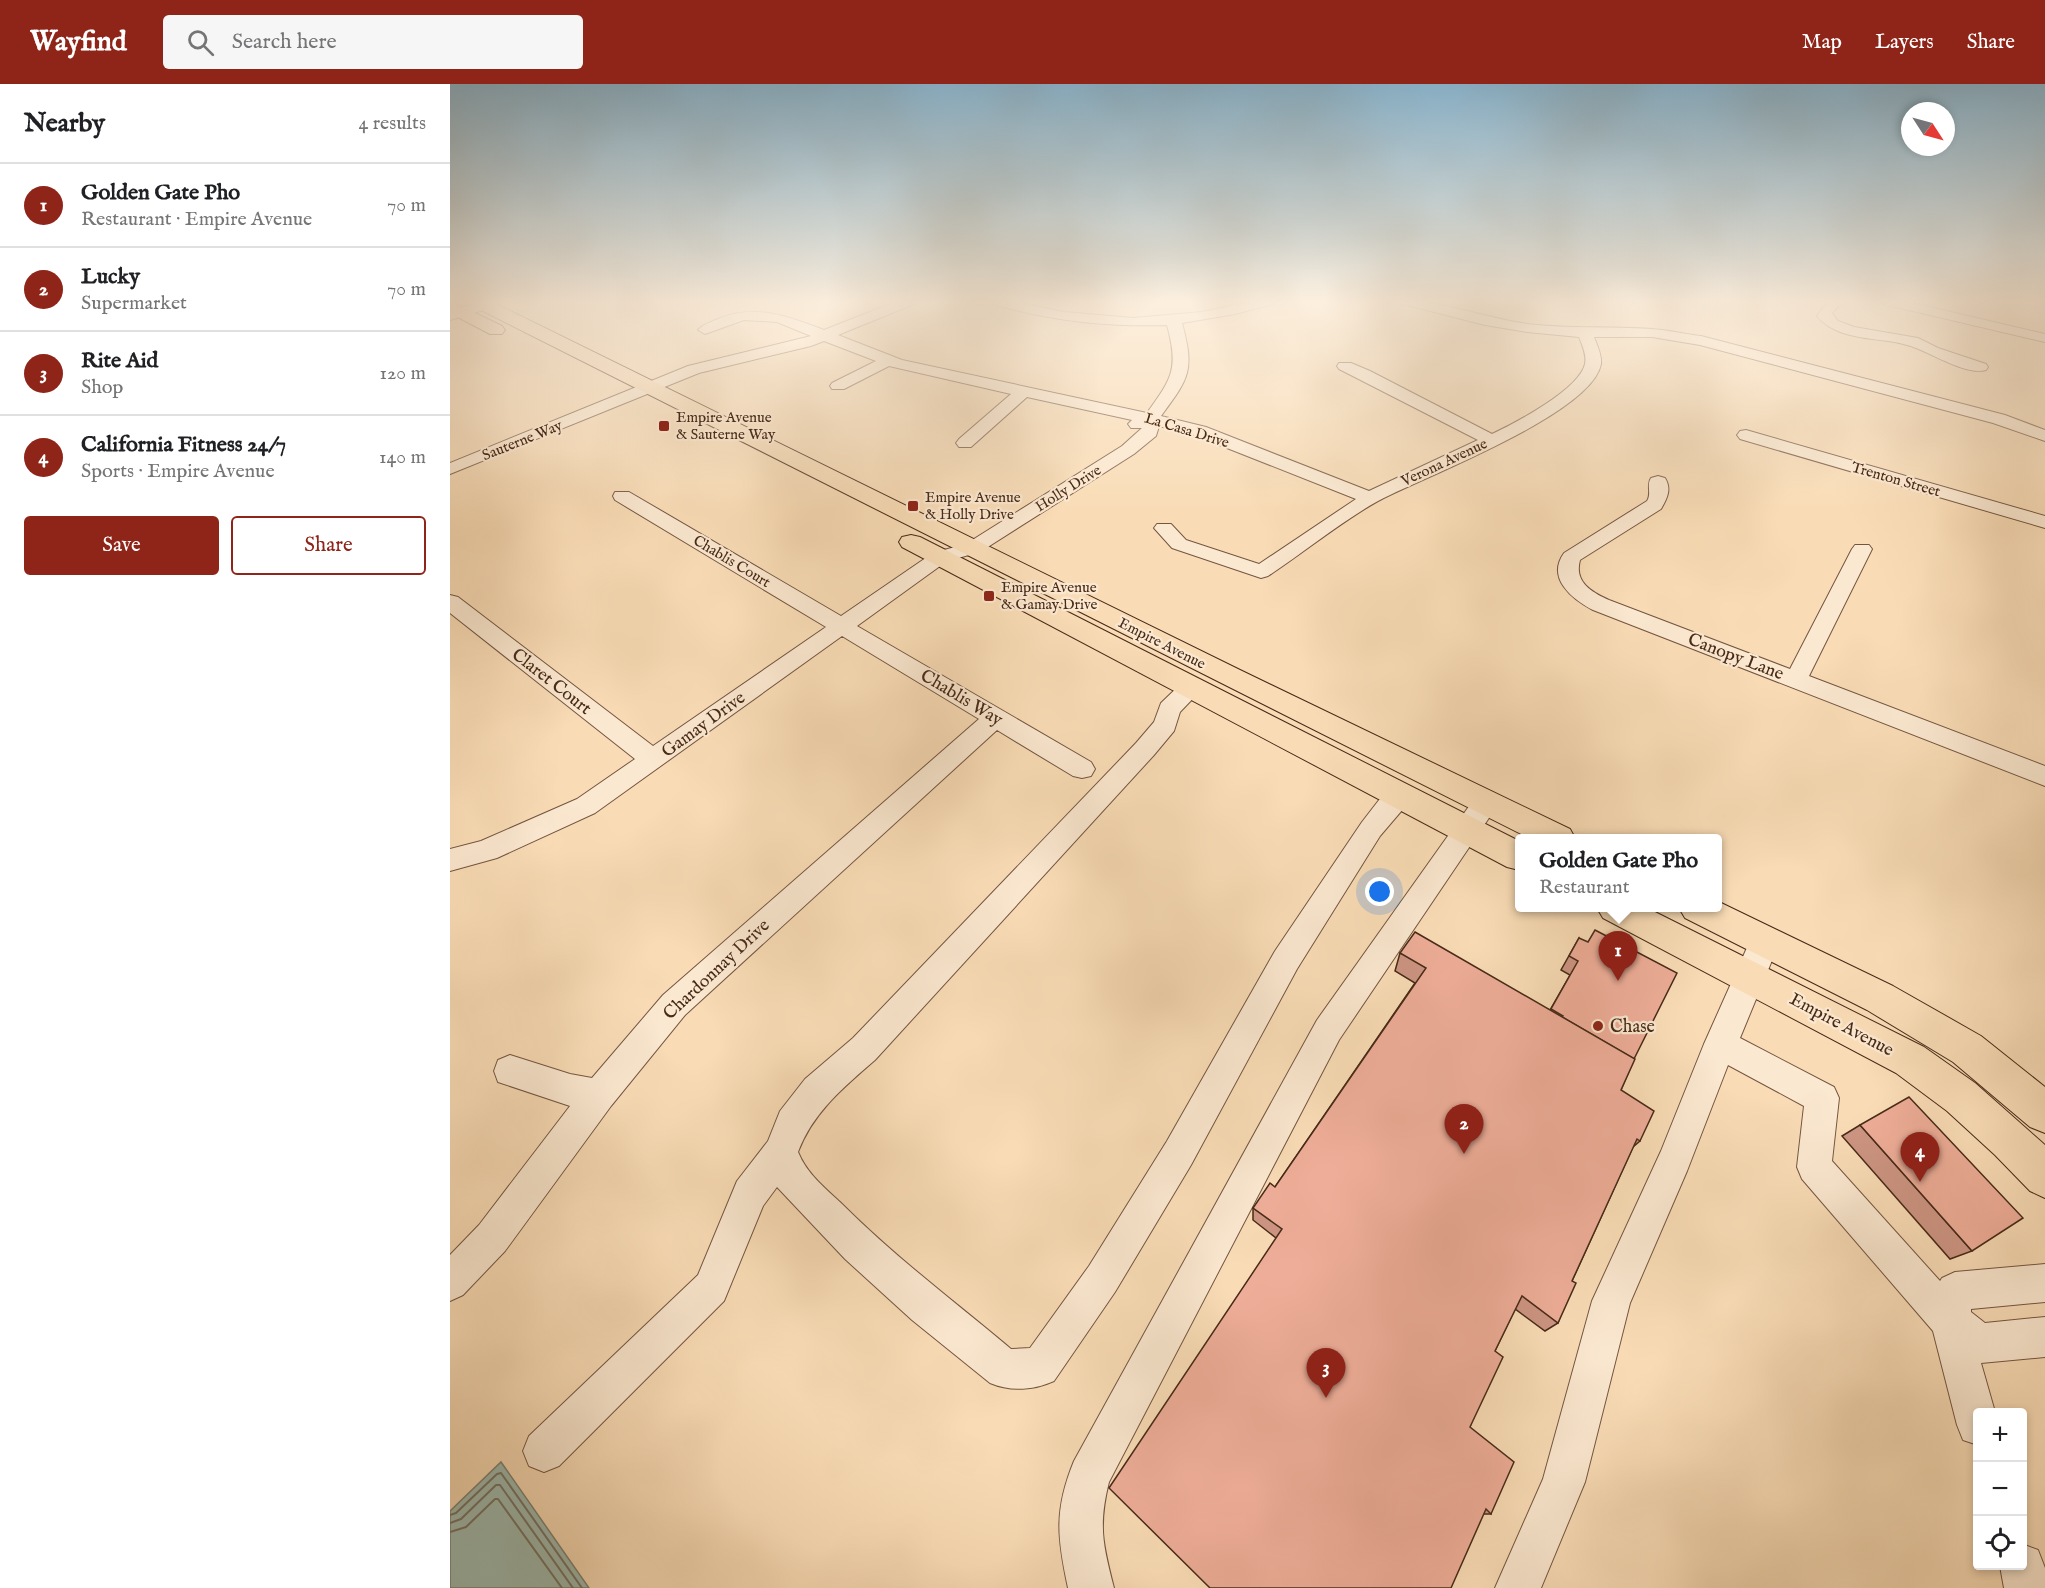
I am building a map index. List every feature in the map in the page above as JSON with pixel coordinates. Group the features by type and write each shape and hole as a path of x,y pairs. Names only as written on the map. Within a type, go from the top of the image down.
{"main road":[{"name":"Empire Avenue","path":"582,371 811,491"},
{"name":"Empire Avenue","path":"614,371 651,387 956,548 1320,722 1476,815 1515,853"},
{"name":"Empire Avenue","path":"864,518 956,548 1200,690 1402,795 1544,834"},
{"path":"1200,690 1216,681 1276,710 1320,722"},
{"name":"Empire Avenue","path":"1623,912 1910,1060 1961,1097 2010,1140 2045,1176"},
{"path":"1705,912 1880,998 1967,1049 2045,1113"}],"street":[{"name":"Sauterne Way","path":"450,470 628,396 694,371"},
{"path":"838,386 867,371"},
{"name":"La Casa Drive","path":"932,371 1151,419 1200,432 1370,498"},
{"name":"Holly Drive","path":"956,548 1129,427 1151,419 1169,398 1180,371"},
{"path":"1357,371 1491,440"},
{"name":"Verona Avenue","path":"1164,528 1179,544 1261,572 1370,498 1544,414 1559,403 1589,371"},
{"path":"1816,371 1999,419 2045,436"},
{"path":"965,443 1023,392"},
{"name":"Holly Drive","path":"956,548 1128,450 1150,432 1151,419"},
{"name":"Trenton Street","path":"1746,435 2045,522"},
{"name":"Canopy Lane","path":"1658,482 1659,498 1654,505 1571,557 1567,575 1571,583 1586,597 2045,776"},
{"name":"Chablis Court","path":"622,495 841,626"},
{"name":"Gamay Drive","path":"450,860 487,850 586,806 956,548"},
{"path":"1796,679 1862,549"},
{"name":"Claret Court","path":"450,602 654,760"},
{"name":"Chablis Way","path":"841,626 1082,769"},
{"path":"544,1451 711,1288 750,1194 781,1152 792,1122 817,1090 864,1048 1165,725 1180,718 1200,690"},
{"name":"Chardonnay Drive","path":"450,1282 492,1238 599,1095 674,1005 996,717"},
{"path":"781,1152 791,1179 858,1246 926,1306 1004,1370 1040,1367 1102,1279 1179,1153 1286,960 1371,829 1402,795"},
{"path":"1091,1588 1081,1545 1080,1511 1089,1476 1328,1030 1476,815"},
{"path":"1518,1588 1564,1482 1611,1301 1675,1159 1720,1044 1765,941"},
{"path":"1720,1044 1822,1098 1814,1167 1950,1321 1980,1343 2045,1337"},
{"path":"510,1071 570,1090 599,1095"},
{"path":"1973,1410 1950,1321 1955,1291 2045,1283"},
{"path":"2023,1570 2027,1588"}],"water":[{"path":"501,1462 589,1588 450,1588 450,1511"}],"building":[{"path":"1595,930 1677,973 1634,1059 1551,1009 1578,961 1569,956 1579,938 1588,942"},
{"path":"1415,932 1635,1059 1621,1090 1654,1111 1640,1141 1637,1139 1572,1281 1576,1283 1558,1323 1522,1296 1495,1351 1503,1357 1470,1427 1514,1462 1491,1514 1486,1509 1451,1588 1210,1588 1109,1488 1282,1229 1253,1208 1270,1183 1275,1187 1426,968 1400,953"},
{"path":"1909,1097 2023,1218 1972,1251 1860,1125"}],"place":[{"name":"Empire Avenue & Sauterne Way","path":"664,426"},
{"name":"Empire Avenue & Holly Drive","path":"913,506"},
{"name":"Empire Avenue & Gamay Drive","path":"989,596"},
{"name":"Golden Gate Pho","path":"1618,981"},
{"name":"Chase","path":"1598,1026"},
{"name":"Lucky","path":"1464,1154"},
{"name":"California Fitness 24/7","path":"1920,1182"},
{"name":"Rite Aid","path":"1326,1398"}]}
